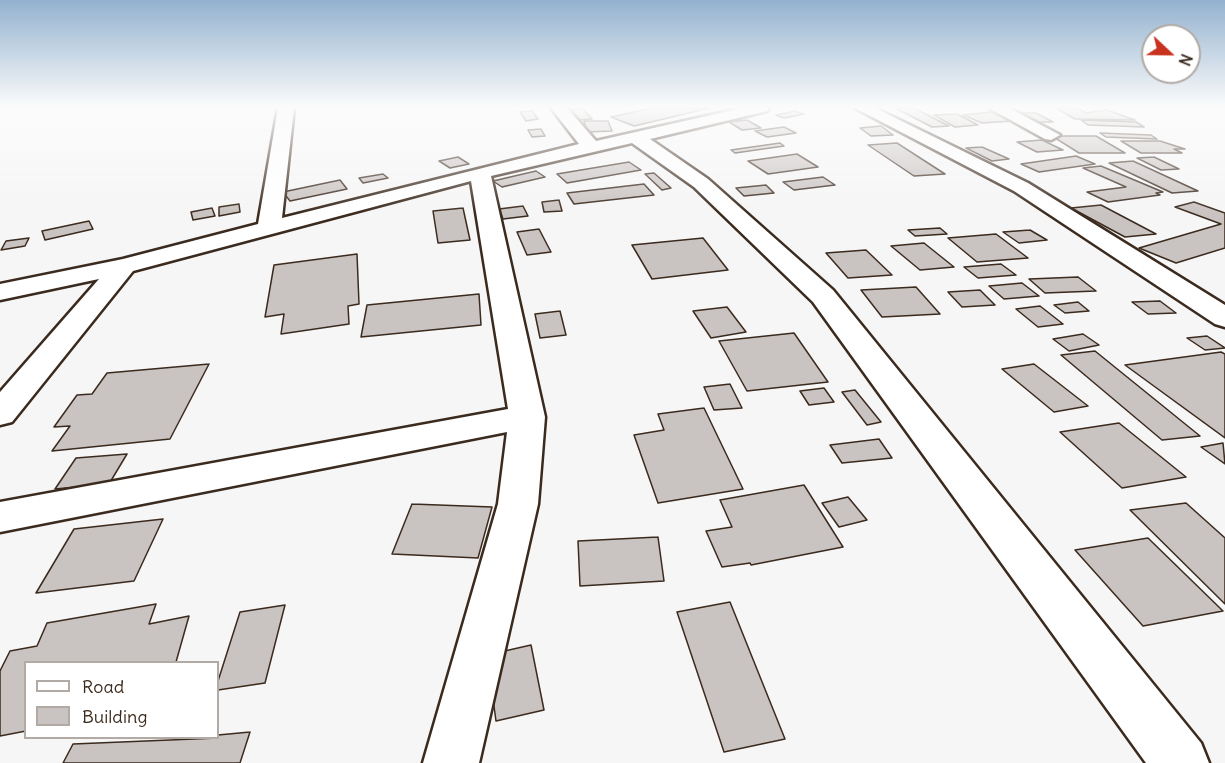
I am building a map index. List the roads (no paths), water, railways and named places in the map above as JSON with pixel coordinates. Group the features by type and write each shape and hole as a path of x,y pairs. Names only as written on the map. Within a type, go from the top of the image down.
{"street":[{"path":"269,228 281,144"},
{"path":"588,144 592,148"},
{"path":"0,292 124,266 480,173 612,144"},
{"path":"645,144 701,183 823,296 1181,763"},
{"path":"934,144 1021,187 1225,318"},
{"path":"451,763 518,504 527,417 480,173"},
{"path":"0,414 124,266"},
{"path":"0,517 527,417"}]}
